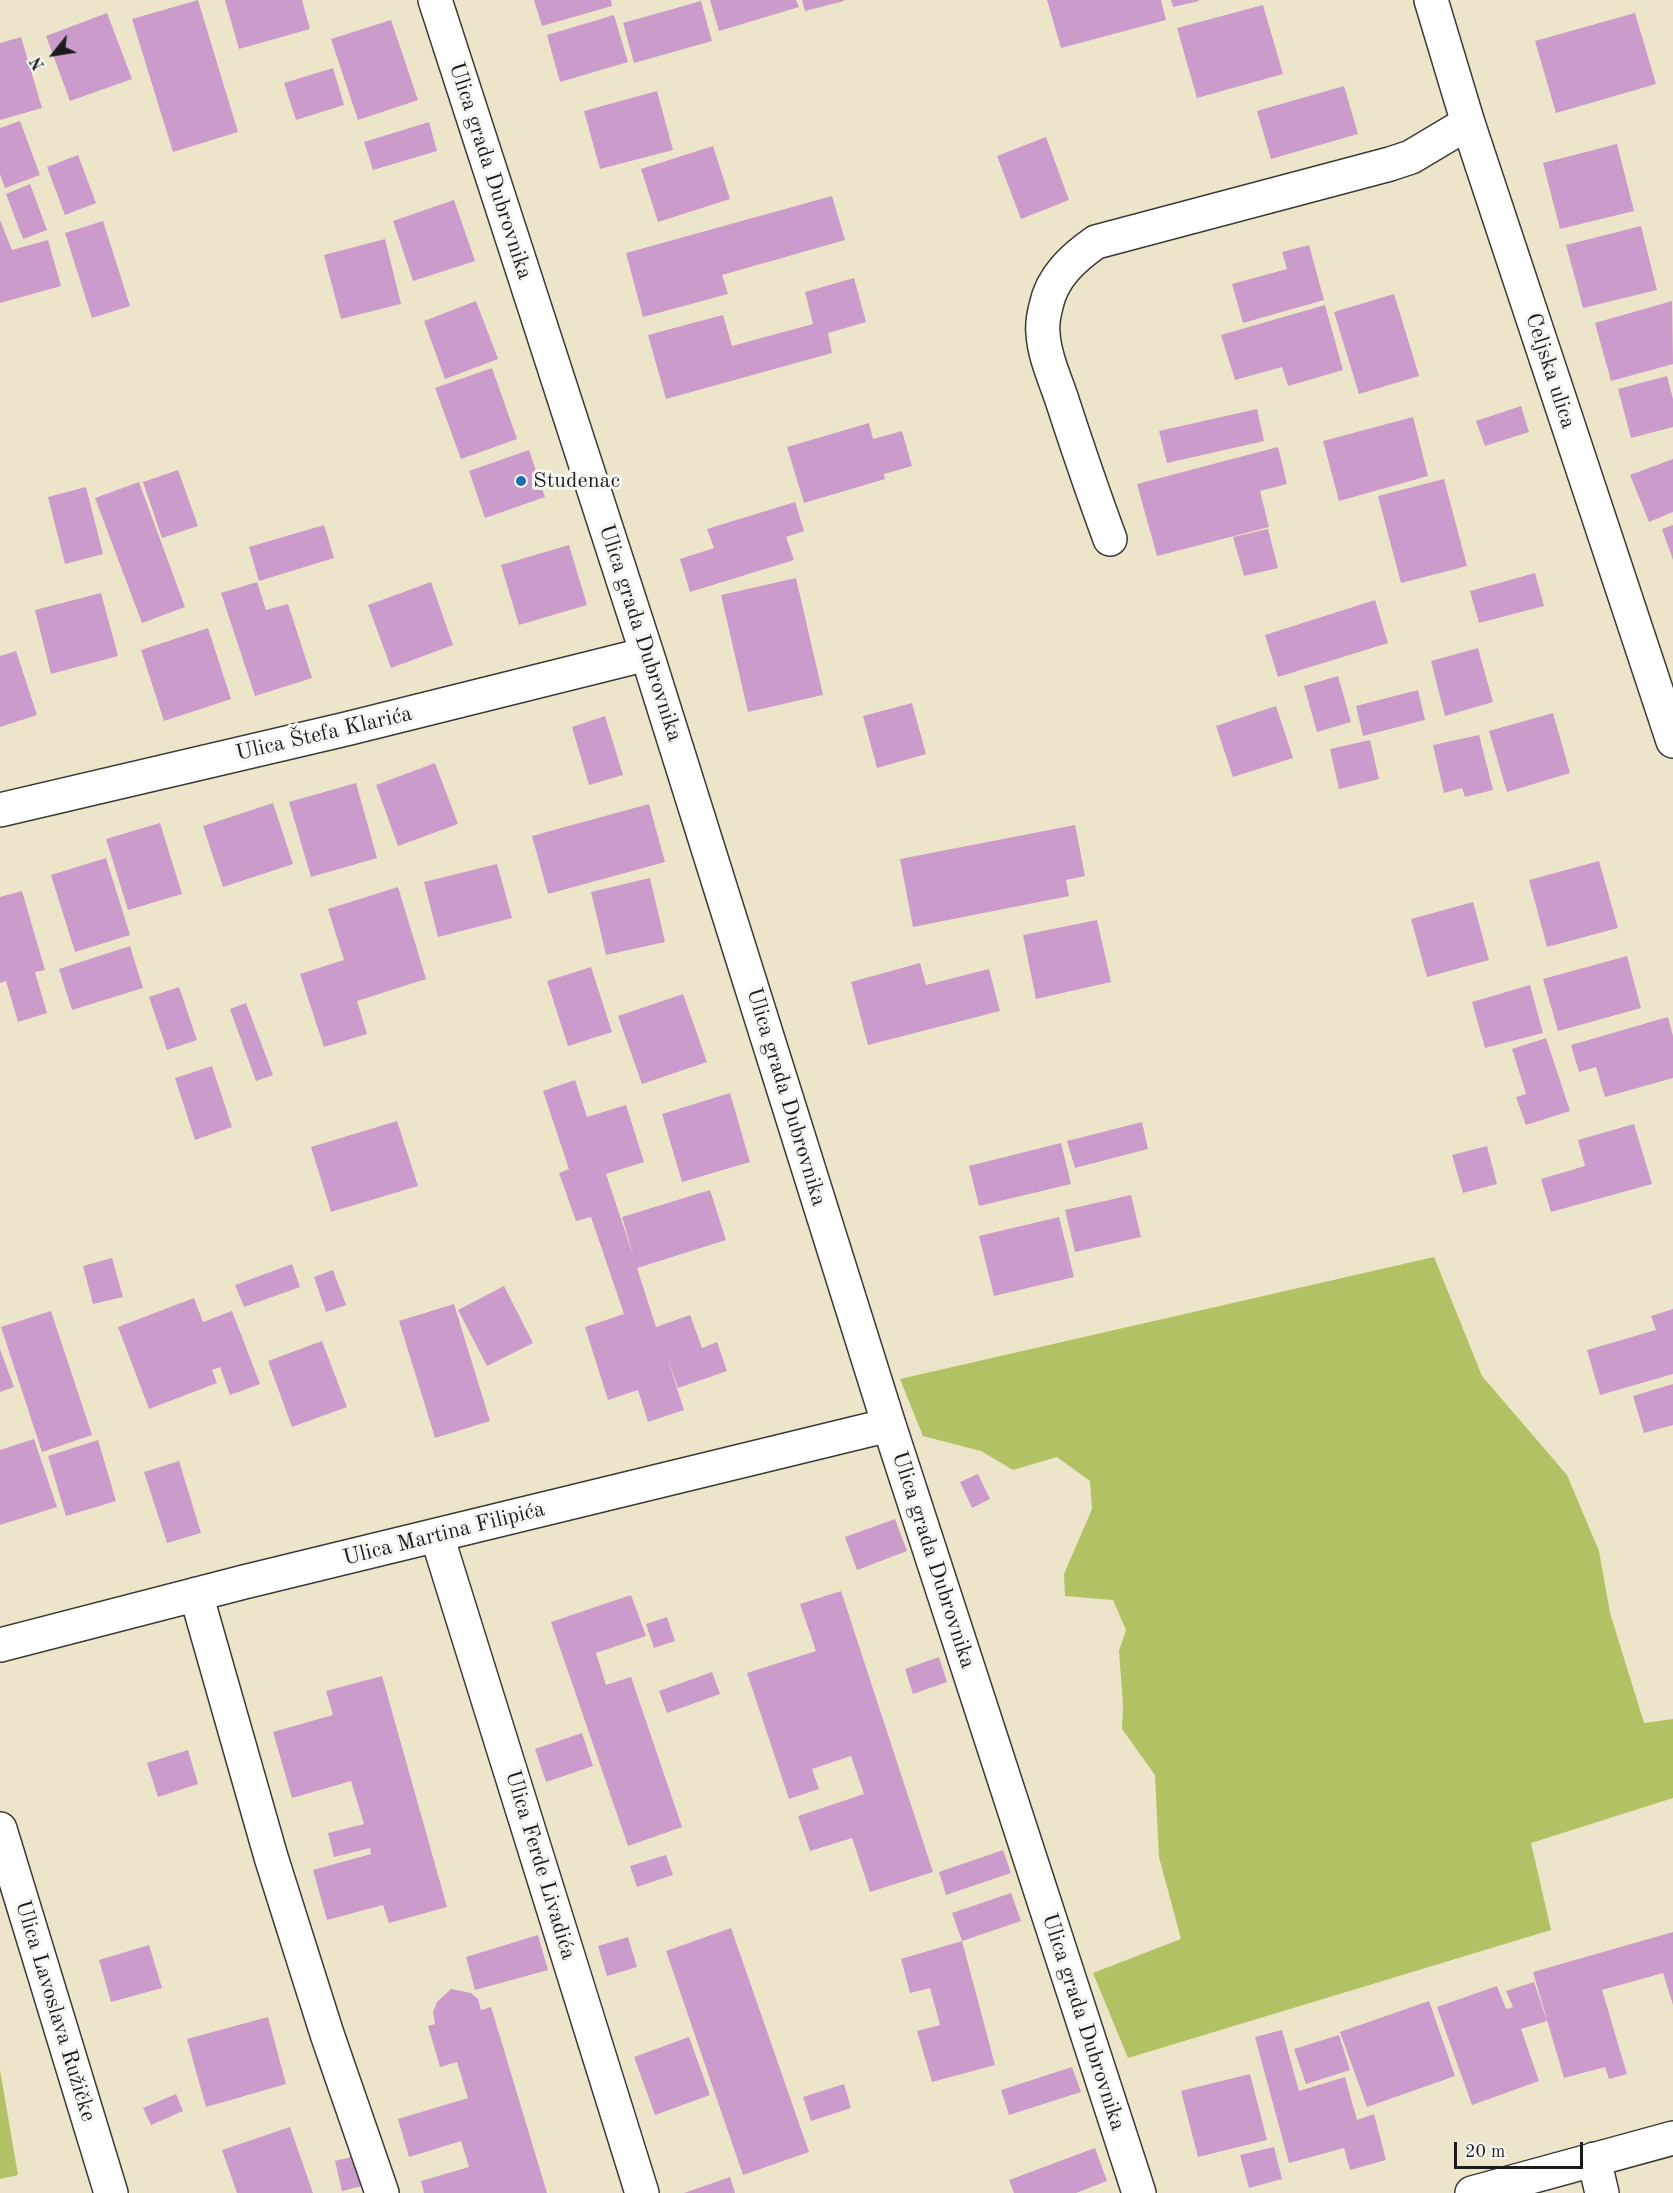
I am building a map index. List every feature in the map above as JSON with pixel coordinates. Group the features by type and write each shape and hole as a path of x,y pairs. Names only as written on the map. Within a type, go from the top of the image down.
{"street":[{"name":"Ulica grada Dubrovnika","path":"435,0 647,654 889,1425 1139,2193"},
{"name":"Celjska ulica","path":"1431,0 1468,123 1673,741"},
{"path":"1110,539 1084,470 1050,366 1043,333 1046,304 1063,269 1076,256 1096,242 1390,164 1411,157 1468,123"},
{"name":"Ulica Štefa Klarića","path":"0,810 346,729 647,654"},
{"name":"Ulica Martina Filipića","path":"0,1645 196,1594 889,1425"},
{"name":"Ulica Ferde Livadića","path":"437,1536 642,2193"},
{"path":"196,1594 271,1857 327,2034 382,2193"},
{"name":"Ulica Lavoslava Ružičke","path":"0,1829 111,2193"},
{"path":"1472,2193 1673,2138"},
{"path":"1594,2159 1602,2193"}],"green space":[{"path":"1434,1257 1482,1376 1567,1475 1599,1551 1610,1613 1644,1723 1673,1719 1673,1798 1531,1843 1551,1930 1128,2058 1093,1973 1181,1939 1159,1857 1155,1775 1122,1729 1123,1705 1119,1651 1126,1630 1113,1600 1065,1596 1064,1574 1092,1509 1090,1481 1057,1457 1013,1470 981,1451 923,1436 900,1379"},
{"path":"0,2070 18,2175 0,2179"}],"building":[{"path":"198,0 238,132 173,152 132,19"},
{"path":"225,0 302,0 310,29 239,49"},
{"path":"534,0 611,0 612,6 542,26"},
{"path":"710,0 796,0 799,7 719,31"},
{"path":"802,0 844,0 844,1 805,11"},
{"path":"1047,0 1161,0 1166,20 1061,48"},
{"path":"1171,0 1199,0 1199,1 1173,7"},
{"path":"701,1 712,41 634,63 623,23"},
{"path":"1263,5 1283,74 1197,98 1177,28"},
{"path":"107,13 132,79 70,101 46,36"},
{"path":"1635,13 1656,84 1556,113 1535,41"},
{"path":"614,15 628,62 560,82 547,35"},
{"path":"391,20 418,100 358,120 331,39"},
{"path":"21,37 42,108 0,120 0,43"},
{"path":"333,68 344,105 296,120 284,83"},
{"path":"1344,86 1358,134 1271,159 1257,111"},
{"path":"657,91 673,150 600,169 584,111"},
{"path":"20,121 40,175 5,188 0,174 0,128"},
{"path":"429,122 437,151 373,170 364,142"},
{"path":"1046,137 1069,200 1021,219 997,156"},
{"path":"1617,144 1634,211 1560,229 1543,163"},
{"path":"713,146 730,199 658,222 641,169"},
{"path":"78,155 96,203 65,215 47,167"},
{"path":"30,184 47,230 23,239 6,194"},
{"path":"832,196 845,240 722,275 728,294 643,317 626,253"},
{"path":"454,200 475,261 413,281 393,221"},
{"path":"0,220 12,250 48,240 61,286 0,303"},
{"path":"103,221 130,306 92,318 65,233"},
{"path":"1641,226 1657,290 1583,308 1566,245"},
{"path":"385,239 401,304 341,319 324,255"},
{"path":"1309,245 1324,300 1243,323 1232,284 1287,269 1282,252"},
{"path":"854,278 866,322 828,333 832,353 666,399 648,335 723,315 732,346 813,324 805,292"},
{"path":"1394,294 1419,376 1359,394 1334,312"},
{"path":"476,301 498,359 445,379 424,321"},
{"path":"1672,301 1673,364 1611,381 1595,323"},
{"path":"1325,305 1343,370 1288,386 1282,367 1235,380 1221,335"},
{"path":"492,368 517,439 461,459 435,388"},
{"path":"1667,376 1673,399 1673,427 1631,438 1618,389"},
{"path":"1521,406 1529,432 1485,446 1476,421"},
{"path":"1257,409 1264,441 1167,463 1159,431"},
{"path":"1413,417 1428,476 1339,501 1323,441"},
{"path":"869,423 873,439 902,431 912,466 884,474 885,479 804,503 787,447"},
{"path":"1278,447 1287,484 1260,491 1269,527 1157,556 1137,484"},
{"path":"529,450 545,497 485,518 469,471"},
{"path":"1673,459 1673,512 1649,522 1630,475"},
{"path":"178,470 198,526 162,538 143,482"},
{"path":"1444,479 1467,566 1401,583 1378,496"},
{"path":"139,482 185,607 142,623 95,498"},
{"path":"86,487 103,554 65,564 48,497"},
{"path":"795,502 804,531 786,537 794,560 690,592 680,559 714,548 707,529"},
{"path":"324,525 334,558 259,581 249,547"},
{"path":"1673,525 1673,560 1662,529"},
{"path":"1268,529 1278,568 1244,576 1233,537"},
{"path":"569,545 587,605 519,625 501,565"},
{"path":"1535,573 1544,606 1479,623 1470,591"},
{"path":"796,578 823,695 748,712 721,595"},
{"path":"257,582 266,610 288,604 312,678 255,696 221,593"},
{"path":"431,582 453,645 391,668 368,605"},
{"path":"101,593 118,656 51,674 35,610"},
{"path":"1375,600 1388,643 1278,677 1265,635"},
{"path":"208,628 231,699 164,721 141,650"},
{"path":"1478,648 1493,702 1445,716 1431,661"},
{"path":"16,651 37,715 0,727 0,656"},
{"path":"1338,676 1351,722 1317,732 1304,686"},
{"path":"1418,690 1425,720 1363,736 1356,706"},
{"path":"912,703 926,754 877,768 863,716"},
{"path":"1276,706 1293,758 1233,777 1216,726"},
{"path":"1553,713 1570,773 1507,792 1489,731"},
{"path":"605,716 623,775 589,785 572,727"},
{"path":"1479,735 1493,790 1465,797 1462,788 1444,793 1433,745"},
{"path":"1370,740 1379,779 1339,789 1330,749"},
{"path":"435,763 458,824 398,846 376,785"},
{"path":"356,783 377,858 311,877 289,802"},
{"path":"273,803 293,864 223,887 203,826"},
{"path":"649,804 665,862 548,894 532,836"},
{"path":"160,823 182,894 128,910 106,839"},
{"path":"1075,825 1085,876 1066,880 1069,896 913,927 900,859"},
{"path":"106,858 130,935 75,952 51,875"},
{"path":"1599,861 1618,928 1547,947 1529,880"},
{"path":"497,864 512,918 438,937 424,882"},
{"path":"650,878 665,942 606,955 591,892"},
{"path":"398,887 426,979 357,1001 367,1034 324,1047 300,974 344,960 328,909"},
{"path":"22,891 45,970 35,972 47,1013 18,1022 6,981 0,983 0,897"},
{"path":"1473,902 1489,960 1427,977 1411,919"},
{"path":"1097,920 1111,982 1036,999 1023,935"},
{"path":"130,946 143,988 72,1010 59,969"},
{"path":"1627,956 1641,1008 1558,1031 1543,979"},
{"path":"920,963 926,985 989,969 1000,1011 868,1045 851,982"},
{"path":"591,967 612,1032 568,1046 547,981"},
{"path":"1530,985 1543,1033 1485,1048 1472,1002"},
{"path":"179,987 197,1040 167,1050 149,997"},
{"path":"683,994 707,1062 642,1084 618,1016"},
{"path":"246,1003 273,1075 256,1081 230,1009"},
{"path":"1668,1017 1673,1036 1673,1078 1605,1097 1596,1067 1579,1072 1571,1045"},
{"path":"1546,1038 1570,1111 1526,1125 1516,1097 1526,1094 1512,1049"},
{"path":"212,1066 232,1127 195,1140 175,1078"},
{"path":"575,1080 587,1117 626,1105 644,1162 606,1174 634,1258 622,1217 710,1190 726,1240 637,1268 656,1327 690,1315 702,1348 717,1342 727,1371 678,1388 667,1357 684,1410 648,1422 638,1390 608,1400 585,1327 624,1314 591,1217 576,1221 559,1173 569,1169 543,1091"},
{"path":"730,1093 750,1162 682,1182 662,1114"},
{"path":"397,1121 418,1186 331,1212 311,1147"},
{"path":"1142,1122 1148,1149 1075,1168 1067,1141"},
{"path":"1634,1124 1652,1184 1551,1212 1541,1179 1585,1166 1578,1140"},
{"path":"1061,1143 1071,1184 979,1206 969,1166"},
{"path":"1487,1146 1497,1184 1463,1193 1452,1155"},
{"path":"1131,1195 1141,1237 1075,1252 1065,1210"},
{"path":"1059,1217 1074,1277 994,1296 979,1236"},
{"path":"112,1258 123,1297 93,1304 83,1266"},
{"path":"292,1264 300,1287 244,1307 235,1285"},
{"path":"333,1270 346,1305 326,1312 314,1277"},
{"path":"504,1286 533,1343 487,1366 458,1310"},
{"path":"194,1298 203,1322 232,1311 260,1384 230,1395 220,1367 212,1370 217,1383 149,1409 118,1327"},
{"path":"454,1304 490,1421 435,1438 399,1321"},
{"path":"1673,1309 1673,1374 1600,1395 1587,1350 1656,1330 1651,1316"},
{"path":"51,1311 92,1435 42,1452 1,1327"},
{"path":"322,1341 347,1407 292,1427 268,1361"},
{"path":"0,1349 14,1387 0,1392"},
{"path":"1673,1384 1673,1425 1644,1433 1633,1396"},
{"path":"34,1439 57,1507 0,1525 0,1450"},
{"path":"98,1440 116,1501 66,1516 48,1456"},
{"path":"179,1461 201,1533 167,1543 144,1472"},
{"path":"978,1474 990,1499 972,1508 960,1482"},
{"path":"895,1519 907,1551 857,1570 845,1537"},
{"path":"841,1591 933,1872 870,1892 852,1838 810,1851 798,1816 864,1794 851,1756 812,1769 819,1789 789,1799 747,1673 816,1651 800,1604"},
{"path":"631,1595 646,1636 596,1653 606,1685 631,1677 682,1827 628,1846 551,1622"},
{"path":"667,1617 675,1641 654,1648 646,1624"},
{"path":"939,1657 947,1682 913,1694 905,1669"},
{"path":"712,1672 720,1694 667,1713 659,1691"},
{"path":"382,1676 447,1907 389,1923 383,1905 327,1920 313,1870 371,1854 370,1848 334,1857 328,1833 364,1824 351,1781 292,1798 273,1732 333,1715 326,1691"},
{"path":"582,1733 593,1766 546,1782 535,1749"},
{"path":"188,1750 198,1784 158,1797 147,1763"},
{"path":"1003,1850 1011,1873 946,1895 939,1872"},
{"path":"666,1855 673,1875 637,1887 630,1866"},
{"path":"1011,1893 1021,1921 962,1941 952,1913"},
{"path":"731,1928 809,2152 743,2175 666,1951"},
{"path":"1673,1932 1673,2005 1663,1973 1602,1990 1627,2074 1609,2079 1605,2067 1564,2078 1533,1972"},
{"path":"538,1935 548,1970 475,1990 466,1957"},
{"path":"628,1937 637,1967 607,1976 598,1946"},
{"path":"962,1941 995,2065 932,2082 917,2031 940,2025 930,1988 910,1993 901,1959"},
{"path":"149,1945 162,1988 111,2002 99,1960"},
{"path":"1534,1982 1547,2021 1521,2029 1539,2081 1472,2105 1437,2007 1497,1986 1506,2009 1513,2007 1506,1991"},
{"path":"451,1989 471,1993 478,1999 481,2010 491,2007 547,2193 424,2193 421,2181 469,2167 461,2141 409,2157 398,2119 468,2098 457,2062 440,2067 428,2026 435,2024 433,2012 437,2002"},
{"path":"1429,2001 1455,2076 1367,2107 1340,2032"},
{"path":"268,2017 286,2084 206,2107 187,2039"},
{"path":"1282,2030 1299,2091 1345,2077 1357,2120 1374,2114 1386,2160 1350,2170 1344,2148 1289,2163 1255,2037"},
{"path":"1339,2035 1350,2070 1306,2084 1294,2049"},
{"path":"689,2037 710,2095 655,2115 634,2057"},
{"path":"1072,2067 1081,2092 1009,2115 1001,2090"},
{"path":"1250,2074 1267,2140 1198,2157 1181,2091"},
{"path":"844,2084 851,2108 811,2121 803,2097"},
{"path":"176,2094 183,2111 151,2125 143,2108"},
{"path":"290,2127 313,2193 237,2193 222,2150"},
{"path":"1274,2147 1282,2179 1249,2188 1240,2155"},
{"path":"1095,2148 1107,2181 1076,2193 1014,2193 1009,2180"},
{"path":"360,2155 367,2185 342,2191 335,2161"},
{"path":"730,2177 735,2193 684,2193"}],"place":[{"name":"Studenac","path":"521,481"}]}
